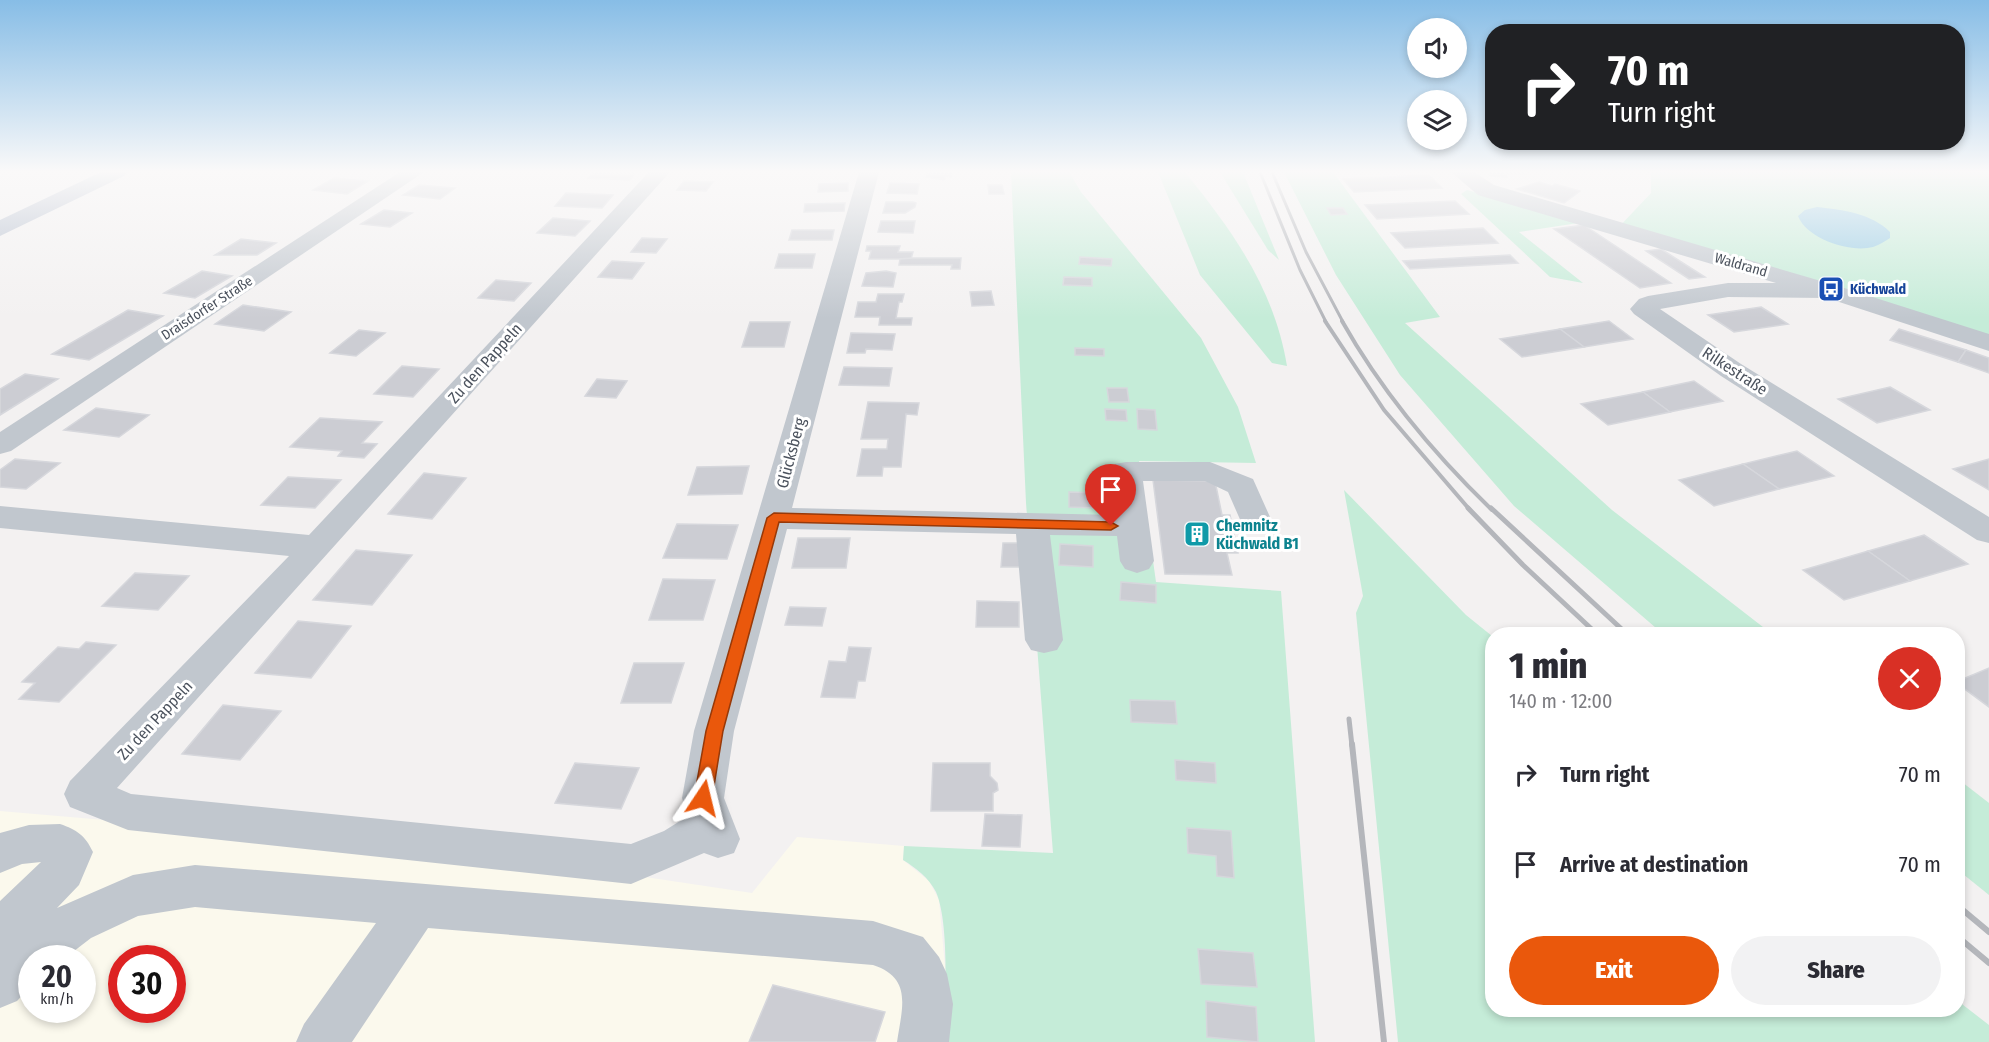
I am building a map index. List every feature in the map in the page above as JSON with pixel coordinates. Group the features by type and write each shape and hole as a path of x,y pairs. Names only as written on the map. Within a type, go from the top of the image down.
{"main road":[{"path":"0,229 17,221"}],"street":[{"name":"Draisdorfer Straße","path":"0,445 340,221"},
{"name":"Zu den Pappeln","path":"616,221 317,547 85,794 128,812 631,864 715,831"},
{"name":"Glücksberg","path":"715,831 703,798 714,731 856,221"},
{"name":"Waldrand","path":"1590,221 1829,291 1989,343"},
{"name":"Rilkestraße","path":"1829,291 1728,290 1648,303 1643,309 1731,370 1989,532"},
{"path":"1137,561 1126,471 1210,472 1242,486 1254,517"},
{"path":"0,517 42,523 317,547"},
{"path":"774,518 1133,526"},
{"path":"1032,524 1044,640"},
{"path":"0,853 15,845 35,842 60,843 71,852 63,871 0,933"},
{"path":"0,984 14,969 74,923 133,896 195,886 873,943 906,953 922,974 928,1004 923,1042"},
{"path":"322,1042 416,906"}],"shaded area":[{"path":"0,811 477,852 752,893 797,837 904,846 903,860 929,881 939,900 946,978 944,1042 0,1042"}],"green space":[{"path":"1013,221 1105,221 1201,338 1238,407 1256,463 1139,461 1156,582 1281,591 1315,1042 944,1042 946,966 940,906 930,882 903,860 904,846 1053,853 1026,503"},
{"path":"1178,221 1222,221 1262,286 1281,338 1287,366 1272,363 1200,275"},
{"path":"1250,221 1263,221 1279,260 1268,250"},
{"path":"1309,221 1369,221 1440,317 1405,323 1612,510 1763,627 1655,627 1514,506 1400,375 1336,275"},
{"path":"1490,221 1585,222 1519,232 1583,283 1550,277"},
{"path":"1625,221 1989,221 1989,340 1618,228"},
{"path":"1344,490 1466,615 1485,630 1485,1017 1965,1017 1965,1006 1989,1025 1989,1042 1398,1042 1356,613 1363,596"},
{"path":"1965,784 1989,803 1989,895 1965,876"}],"water":[{"path":"1801,221 1875,221 1890,232 1890,238 1875,246 1853,248 1830,242 1810,231"}],"building":[{"path":"367,221 400,221 390,227 361,224"},
{"path":"550,221 590,221 575,236 537,233"},
{"path":"881,221 915,221 913,233 878,232"},
{"path":"1584,225 1671,283 1640,288 1554,229"},
{"path":"1483,228 1498,243 1405,248 1391,233"},
{"path":"792,230 834,230 832,240 789,240"},
{"path":"642,238 667,239 656,253 631,252"},
{"path":"241,239 276,243 257,255 215,255"},
{"path":"867,246 900,246 898,252 913,252 911,259 869,259 871,251 866,251"},
{"path":"1661,249 1705,277 1689,279 1646,251"},
{"path":"779,254 815,254 812,268 775,268"},
{"path":"1510,255 1518,263 1410,269 1403,261"},
{"path":"1080,257 1112,259 1111,266 1079,264"},
{"path":"961,258 960,269 951,269 952,265 899,265 900,259"},
{"path":"612,261 644,263 632,279 598,277"},
{"path":"202,271 232,276 195,298 164,293"},
{"path":"886,271 896,273 893,287 862,286 866,273"},
{"path":"1064,277 1092,278 1092,286 1063,285"},
{"path":"496,280 531,283 514,301 478,298"},
{"path":"991,291 994,305 972,306 970,292"},
{"path":"878,294 904,294 902,302 899,302 896,318 912,318 911,325 879,325 880,317 855,317 858,302 876,302"},
{"path":"243,305 291,312 264,331 215,324"},
{"path":"1761,307 1788,324 1734,332 1708,315"},
{"path":"128,310 163,316 89,360 52,354"},
{"path":"1609,321 1633,339 1584,347 1560,329"},
{"path":"750,322 790,322 784,347 742,347"},
{"path":"1560,329 1584,347 1522,357 1500,339"},
{"path":"1899,329 1966,350 1958,362 1890,340"},
{"path":"359,330 385,333 356,356 330,353"},
{"path":"851,333 895,334 892,350 866,349 865,353 847,353"},
{"path":"1075,348 1104,349 1104,356 1075,355"},
{"path":"1966,350 1989,358 1989,373 1958,362"},
{"path":"402,366 439,369 413,397 374,394"},
{"path":"844,367 892,368 889,386 839,385"},
{"path":"25,374 58,379 0,415 0,389"},
{"path":"597,379 627,381 616,398 585,396"},
{"path":"1694,381 1723,401 1670,412 1643,392"},
{"path":"1890,387 1930,410 1877,423 1838,399"},
{"path":"1107,388 1127,388 1129,402 1109,402"},
{"path":"1643,392 1670,412 1608,425 1581,404"},
{"path":"868,402 919,403 917,415 906,414 901,467 883,467 882,476 857,476 862,449 887,449 888,439 861,439"},
{"path":"96,408 149,415 119,437 64,430"},
{"path":"1105,409 1126,410 1127,421 1106,420"},
{"path":"1137,409 1155,410 1157,430 1138,429"},
{"path":"320,418 382,422 362,443 377,444 364,458 338,456 342,451 290,447"},
{"path":"1797,451 1834,476 1779,489 1743,464"},
{"path":"15,459 60,463 26,489 0,487 0,470"},
{"path":"1989,459 1989,490 1953,469"},
{"path":"1743,464 1779,489 1714,506 1679,480"},
{"path":"749,466 742,494 688,495 697,467"},
{"path":"424,473 466,478 432,519 388,514"},
{"path":"288,477 341,480 315,508 261,505"},
{"name":"Chemnitz Küchwald B1","path":"1153,480 1215,481 1222,515 1230,515 1238,553 1227,553 1232,575 1165,574"},
{"path":"1069,492 1097,493 1097,508 1069,507"},
{"path":"677,524 738,525 727,559 663,558"},
{"path":"1924,535 1968,564 1910,581 1868,551"},
{"path":"798,538 850,538 846,568 792,568"},
{"path":"1003,543 1021,543 1020,567 1001,567"},
{"path":"1060,544 1093,546 1093,567 1059,565"},
{"path":"356,550 412,555 372,605 313,600"},
{"path":"1868,551 1910,581 1844,600 1803,570"},
{"path":"135,573 189,576 158,610 102,606"},
{"path":"663,579 715,580 703,620 649,620"},
{"path":"1121,582 1156,585 1156,603 1120,600"},
{"path":"977,601 1019,602 1019,627 976,627"},
{"path":"790,607 826,608 822,626 785,625"},
{"path":"298,621 351,626 311,678 255,673"},
{"path":"86,642 116,645 59,702 19,699 35,683 22,682 58,647 79,649"},
{"path":"849,647 871,648 865,681 858,681 855,698 821,697 829,661 846,662"},
{"path":"634,663 684,663 671,703 621,703"},
{"path":"1989,668 1989,707 1965,689 1965,678"},
{"path":"1130,700 1175,701 1177,724 1131,722"},
{"path":"223,705 281,711 240,760 182,754"},
{"path":"1175,760 1215,763 1216,783 1176,780"},
{"path":"575,763 639,768 621,809 555,803"},
{"path":"933,763 990,763 990,776 997,783 998,790 993,793 993,811 931,811"},
{"path":"985,814 1022,815 1020,847 982,846"},
{"path":"1187,828 1231,831 1234,878 1217,876 1216,856 1188,853"},
{"path":"1198,949 1253,953 1257,987 1201,984"},
{"path":"773,985 885,1012 875,1042 749,1042"},
{"path":"1206,1001 1256,1007 1258,1042 1207,1037"}],"railway":[{"path":"1280,221 1300,270 1326,322"},
{"path":"1293,221 1306,252 1343,322"},
{"path":"1325,321 1384,410 1470,510"},
{"path":"1342,321 1374,372 1410,421 1449,466 1492,510"},
{"path":"1468,508 1523,565 1589,627"},
{"path":"1491,508 1619,627"},
{"path":"1349,719 1352,746"},
{"path":"1352,744 1384,1042"},
{"path":"1965,912 1989,932"},
{"path":"1965,943 1989,963"}],"place":[{"name":"Küchwald","path":"1831,289"},
{"name":"Chemnitz Küchwald B1","path":"1197,534"}],"route":[{"path":"703,798 714,731 774,518 1111,526"}]}
